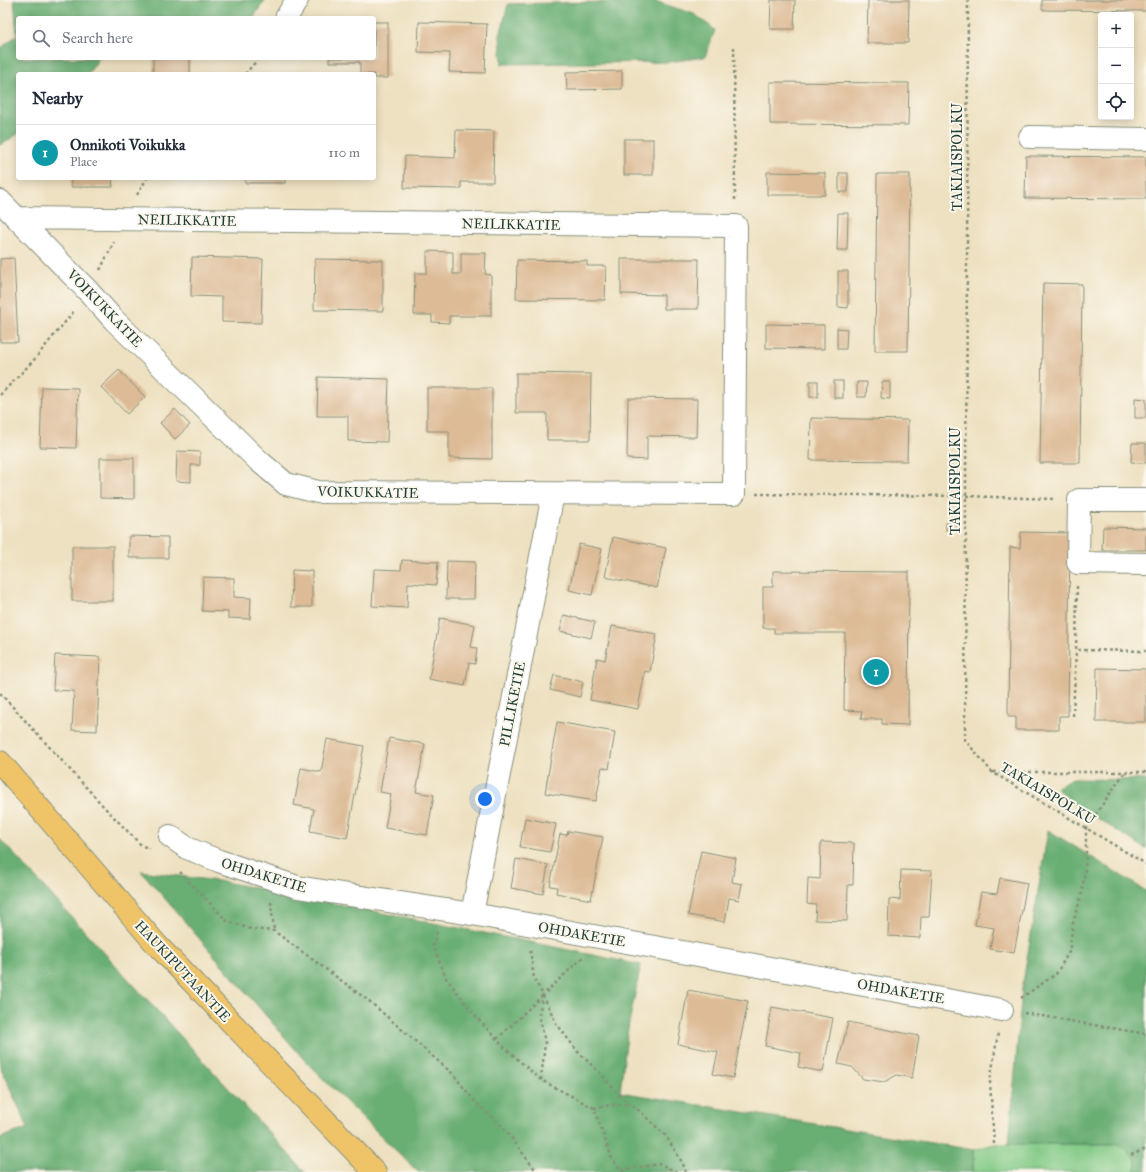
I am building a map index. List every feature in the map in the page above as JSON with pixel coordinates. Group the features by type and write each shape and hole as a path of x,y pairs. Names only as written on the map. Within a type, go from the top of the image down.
{"main road":[{"name":"HAUKIPUTAANTIE","path":"0,762 157,946 375,1172"}],"street":[{"path":"287,16 297,0"},
{"path":"1030,137 1146,139"},
{"name":"VOIKUKKATIE","path":"0,201 89,292 114,320 259,461 286,484 318,492 734,494"},
{"name":"NEILIKKATIE","path":"18,218 736,226"},
{"path":"734,494 736,226"},
{"name":"PILLIKETIE","path":"472,914 553,494"},
{"path":"1146,500 1079,500 1078,563 1146,564"},
{"name":"OHDAKETIE","path":"163,843 187,848 219,862 298,887 451,910 1002,1010"}],"path":[{"name":"TAKIAISPOLKU","path":"968,0 965,740 992,772 1146,864"},
{"path":"734,46 736,226"},
{"path":"247,72 257,60"},
{"path":"0,395 33,361"},
{"path":"734,494 965,496 1079,500"},
{"path":"1073,716 1078,563"},
{"path":"1076,650 1146,651"},
{"path":"0,693 106,809 142,846 163,843"},
{"path":"992,772 1146,772"},
{"path":"1002,1010 1026,996 1056,974 1069,952 1073,923 1082,893 1086,860 1086,828 1125,772"},
{"path":"177,869 227,921 251,929 274,931 311,960 332,973 369,1001 453,1074 476,1103 503,1127 537,1172"},
{"path":"451,910 440,920 433,946 446,978 477,1018 505,1048 541,1080 594,1108 631,1104"},
{"path":"497,1039 603,938"},
{"path":"530,946 534,979 556,1023 578,1052 603,1076 620,1096 642,1113 666,1136 683,1164 686,1172"},
{"path":"541,1080 545,1043 539,1014 543,995"},
{"path":"1002,1010 1146,1034"},
{"path":"994,1144 990,1082 1002,1010"},
{"path":"594,1108 612,1160 622,1171 660,1164 677,1172"},
{"path":"1131,1155 1146,1149"}],"green space":[{"path":"14,0 265,0 254,16 16,16 16,23"},
{"path":"655,1 694,14 715,30 705,57 669,62 502,64 500,36 508,4"},
{"path":"16,36 16,60 98,60 89,72 16,72 16,135 0,145 0,49"},
{"path":"1071,779 1146,780 1146,849 1073,803 1056,788"},
{"path":"1048,830 1146,891 1146,1172 1136,1172 1136,1160 1120,1144 1009,1144 1022,989"},
{"path":"0,839 305,1172 0,1172 0,1138 28,1128 0,1066"},
{"path":"141,871 225,882 641,965 628,1028 620,1092 974,1150 973,1172 418,1172 307,1063"},
{"path":"994,1144 1120,1144 1136,1160 1136,1172 973,1172 974,1150"}],"building":[{"path":"771,0 795,0 794,29 770,29"},
{"path":"868,0 909,0 908,43 867,43"},
{"path":"1042,0 1146,0 1146,11 1042,10"},
{"path":"376,22 388,22 388,78 376,78 376,72 360,72 360,62 329,62 329,60 376,60"},
{"path":"419,22 487,24 485,73 449,72 450,53 418,52"},
{"path":"153,60 190,60 190,72 153,72"},
{"path":"622,71 622,89 567,90 566,72"},
{"path":"770,82 909,83 908,125 770,124"},
{"path":"456,130 494,131 493,182 461,182 461,189 404,188 405,156 455,158"},
{"path":"624,139 653,139 653,175 624,175"},
{"path":"1026,156 1146,157 1146,199 1025,198"},
{"path":"767,172 825,173 825,195 767,195"},
{"path":"839,173 848,173 848,192 839,192"},
{"path":"877,174 910,174 908,351 875,351"},
{"path":"71,180 112,180 113,187 71,187"},
{"path":"245,180 285,180 285,183 245,183"},
{"path":"838,213 848,213 847,250 837,250"},
{"path":"427,251 453,252 453,274 461,274 461,253 486,253 485,274 491,275 491,316 449,316 449,323 432,322 432,315 414,315 415,273 427,273"},
{"path":"192,257 263,259 261,323 222,322 222,297 191,296"},
{"path":"14,258 18,342 0,342 0,259"},
{"path":"315,259 383,260 383,311 314,310"},
{"path":"621,259 699,259 698,309 664,309 664,295 621,294"},
{"path":"517,260 587,261 587,266 606,266 605,300 516,299"},
{"path":"838,271 848,271 848,308 838,307"},
{"path":"1043,283 1082,284 1080,463 1040,463"},
{"path":"766,324 824,325 824,349 766,348"},
{"path":"837,328 847,329 846,349 837,349"},
{"path":"119,370 145,397 127,414 101,387"},
{"path":"516,373 591,374 590,440 547,440 547,413 516,413"},
{"path":"318,377 389,379 387,442 348,441 348,416 317,416"},
{"path":"810,381 818,381 818,397 810,397"},
{"path":"834,381 843,381 843,398 834,398"},
{"path":"857,382 867,382 866,397 857,397"},
{"path":"882,382 890,382 890,399 881,398"},
{"path":"42,387 78,388 76,448 40,447"},
{"path":"427,388 492,388 492,459 449,458 449,431 427,431"},
{"path":"628,398 697,399 696,437 647,436 647,460 627,459"},
{"path":"1135,398 1146,399 1146,418 1135,418"},
{"path":"175,409 190,425 175,439 160,423"},
{"path":"811,418 908,420 907,461 810,460"},
{"path":"1132,443 1146,443 1146,463 1131,462"},
{"path":"177,451 200,452 200,465 191,465 191,482 176,481"},
{"path":"100,458 134,458 134,499 100,498"},
{"path":"946,523 956,523 956,530 946,530"},
{"path":"1103,527 1146,528 1146,550 1102,550"},
{"path":"1021,532 1070,533 1068,716 1059,716 1059,730 1016,730 1016,717 1008,717 1010,547 1020,548"},
{"path":"129,536 168,537 168,558 129,558"},
{"path":"613,537 666,548 657,588 605,577"},
{"path":"579,544 602,549 592,595 569,590"},
{"path":"72,546 113,546 113,601 72,601"},
{"path":"402,560 438,562 436,585 408,583 407,608 372,606 374,569 401,570"},
{"path":"447,561 475,562 474,599 446,599"},
{"path":"292,570 312,571 312,607 291,607"},
{"path":"773,571 909,572 908,725 882,724 882,719 861,719 862,711 844,710 845,633 774,633 774,628 763,628 763,587 773,587"},
{"path":"203,577 234,578 234,597 251,598 250,619 228,618 228,612 202,611"},
{"path":"564,615 595,622 591,638 560,631"},
{"path":"440,618 475,625 471,647 477,648 475,664 469,663 465,686 429,679"},
{"path":"612,626 657,634 650,672 645,671 638,709 590,700 597,658 605,660"},
{"path":"55,655 100,657 97,731 72,730 74,691 53,690"},
{"path":"1097,668 1146,669 1146,722 1096,722"},
{"path":"554,675 583,682 580,697 550,690"},
{"path":"557,722 615,732 609,769 602,767 596,801 545,793"},
{"path":"389,738 425,744 416,792 434,795 427,835 385,828 391,794 380,792"},
{"path":"327,739 364,746 347,838 310,831 314,809 294,805 301,768 321,772"},
{"path":"525,818 556,824 550,852 520,847"},
{"path":"568,831 603,837 591,900 556,893 557,887 550,886 560,834 567,835"},
{"path":"821,842 854,843 853,885 848,885 847,921 815,920 816,905 807,904 808,878 820,879"},
{"path":"701,851 736,858 732,882 742,884 739,900 729,898 725,922 688,915"},
{"path":"516,859 548,865 543,894 511,888"},
{"path":"901,870 932,871 929,917 921,917 920,938 888,936 889,899 900,900"},
{"path":"1000,878 1027,883 1014,953 990,949 994,928 975,925 981,892 997,894"},
{"path":"688,990 748,1001 733,1078 713,1074 718,1052 678,1044"},
{"path":"772,1007 833,1018 823,1072 798,1067 801,1053 765,1046"},
{"path":"848,1022 919,1036 912,1078 897,1075 884,1082 863,1079 852,1067 838,1064"}],"place":[{"name":"Onnikoti Voikukka","path":"876,672"}]}
